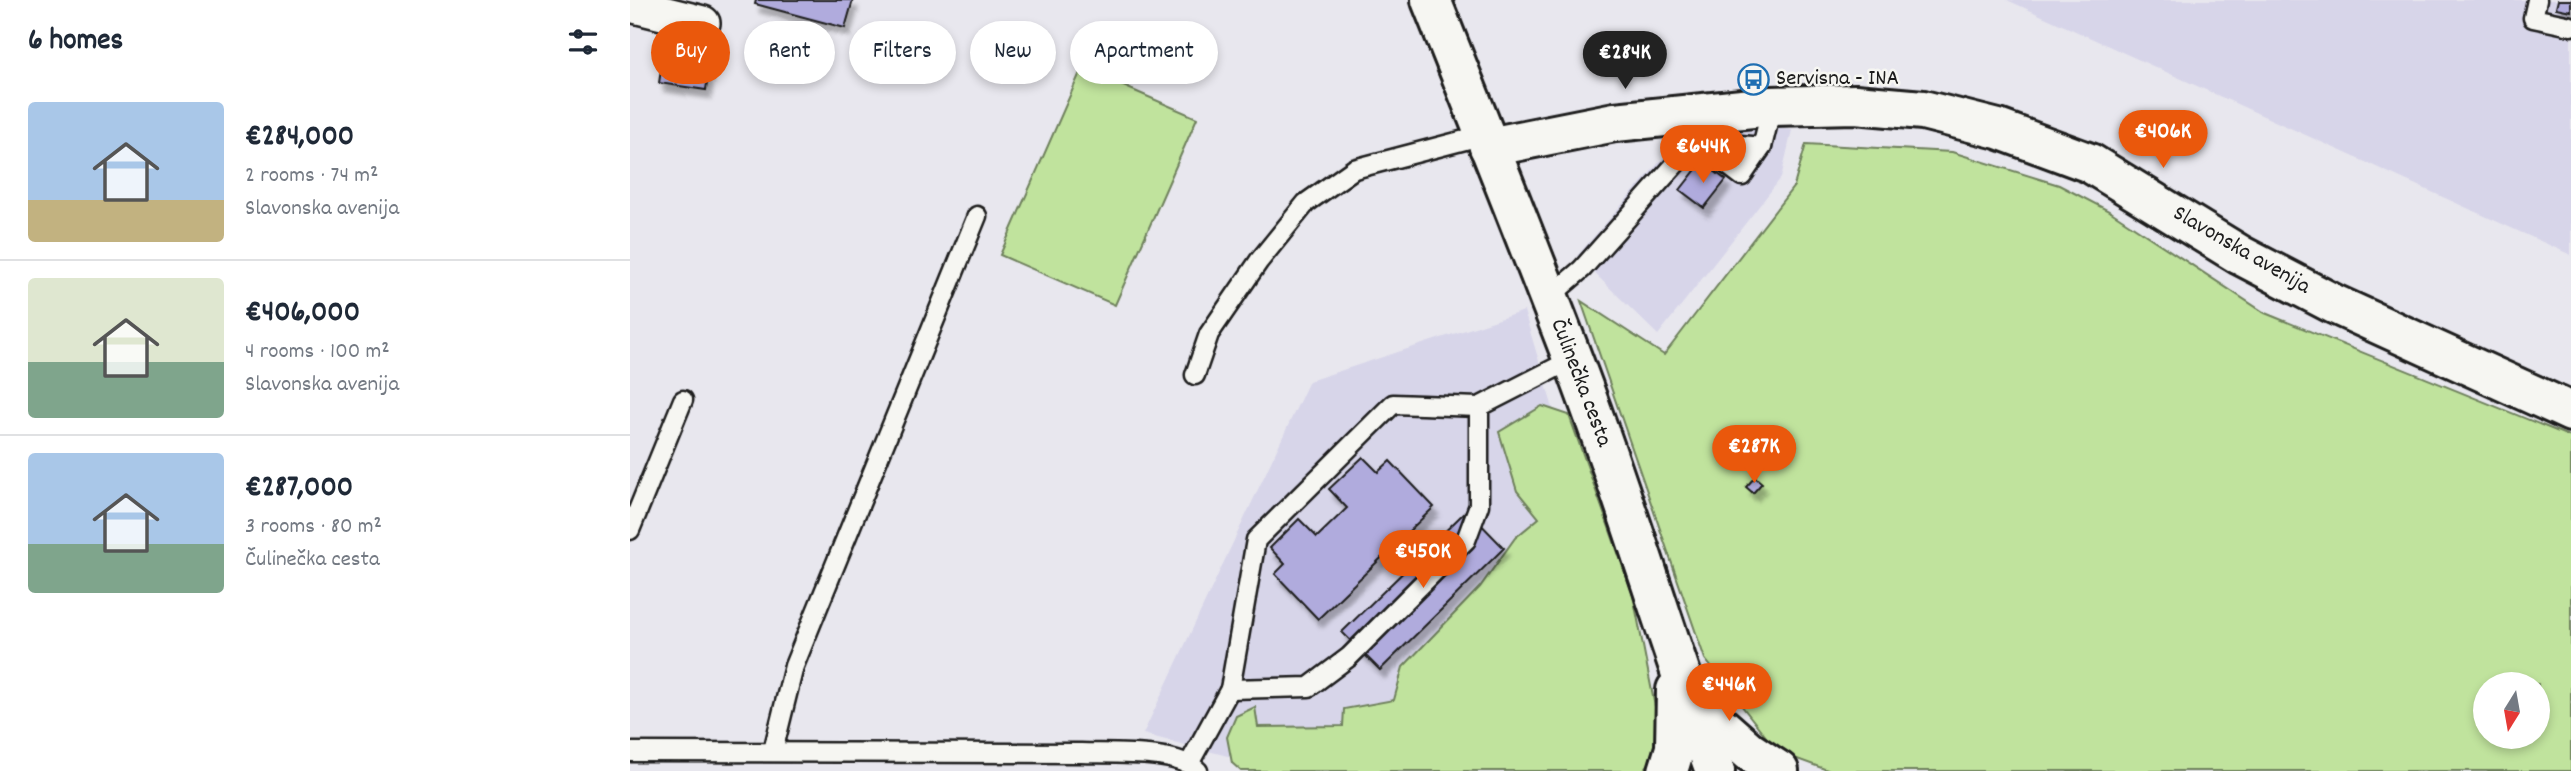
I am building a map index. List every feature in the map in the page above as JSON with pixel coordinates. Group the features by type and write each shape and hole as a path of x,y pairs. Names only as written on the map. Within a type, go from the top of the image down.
{"street":[{"name":"Čulinečka cesta","path":"1431,0 1547,299 1573,359 1632,525 1681,681 1715,771"},
{"path":"630,5 695,21"},
{"name":"Slavonska avenija","path":"1487,141 1615,122 1695,128 1772,106 1854,104 1923,110 1998,129 2090,163 2240,256 2334,304 2571,412"},
{"path":"1668,771 1675,748 1681,681"},
{"path":"1681,681 1750,752 1779,771"}],"lane":[{"path":"2537,0 2533,18 2571,26"},
{"path":"1695,128 1742,176 1762,147 1772,106"},
{"path":"1695,128 1762,147"},
{"path":"1547,299 1582,269 1695,128"},
{"path":"1195,375 1209,334 1259,261 1307,203 1354,169 1487,141"},
{"path":"773,751 794,666 977,216"},
{"path":"630,752 1081,753 1144,756 1194,767 1230,689 1256,540 1393,404 1479,407 1573,359"},
{"path":"630,530 683,400"},
{"path":"1230,689 1310,688 1349,657 1466,540 1479,505 1479,407"}],"shaded area":[{"path":"2007,0 2571,0 2571,255"},
{"path":"1758,126 1792,130 1781,178 1658,335 1577,256 1669,151 1673,132"},
{"path":"1524,311 1642,707 1580,771 1243,760 1143,734 1309,381"}],"green space":[{"path":"1075,84 1119,84 1197,118 1115,305 1000,255"},
{"path":"1806,144 1952,152 2059,185 2111,212 2265,313 2571,437 2571,771 1830,771 1778,752 1705,659 1581,301 1664,355 1794,186"},
{"path":"1542,406 1569,415 1633,595 1657,717 1653,759 1643,771 1241,771 1232,763 1227,737 1236,716 1255,707 1258,727 1343,726 1344,709 1394,700 1403,667 1480,587 1515,538 1539,518 1517,491 1499,432"}],"building":[{"path":"756,0 853,0 845,28 835,25 835,21 819,21 755,4"},
{"path":"2558,0 2571,0 2571,11 2556,8"},
{"path":"666,84 707,84 706,90"},
{"path":"1702,162 1726,180 1704,208 1680,190"},
{"path":"1363,457 1378,472 1390,461 1434,507 1318,619 1275,574 1285,564 1270,548 1299,519 1317,537 1347,508 1329,489"},
{"path":"1755,477 1762,483 1753,493 1746,487"},
{"path":"1467,510 1504,548 1380,670 1342,632"}],"place":[{"name":"Servisna - INA","path":"1753,79"}]}
